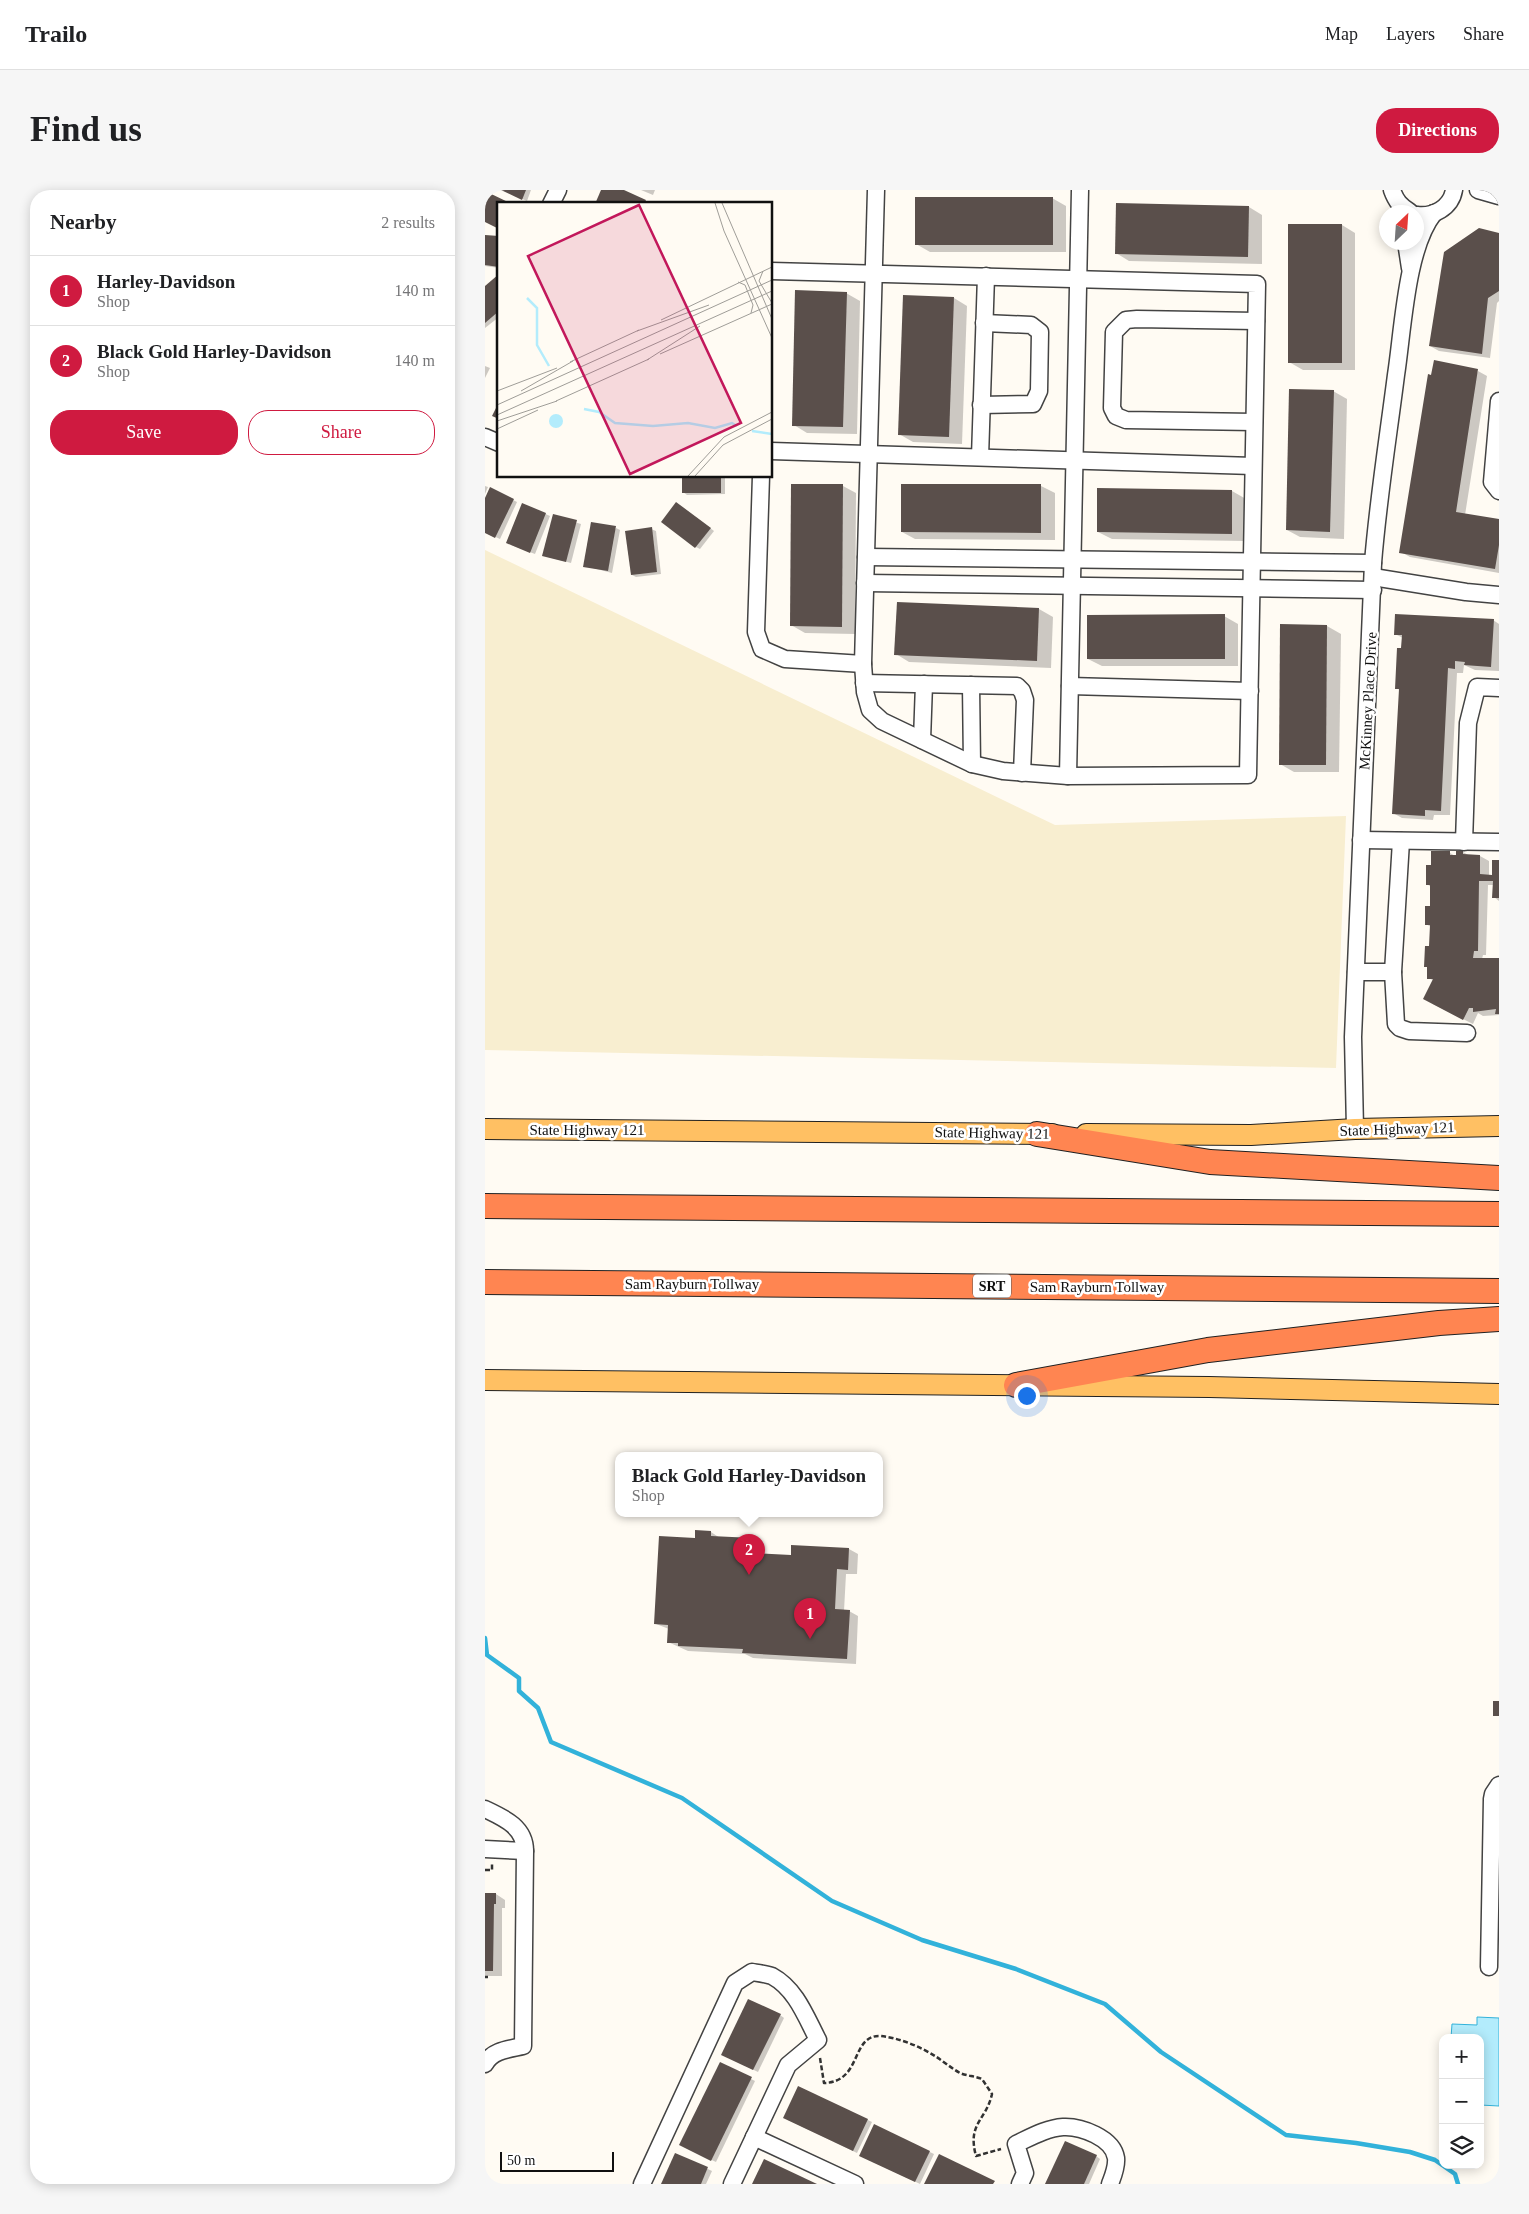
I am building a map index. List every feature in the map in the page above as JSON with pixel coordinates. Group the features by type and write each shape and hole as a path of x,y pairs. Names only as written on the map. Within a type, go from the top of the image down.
{"highway":[{"path":"1037,1134 1210,1162 1499,1178"},
{"path":"485,1206 1499,1214"},
{"name":"Sam Rayburn Tollway","path":"485,1282 1499,1290"},
{"path":"1015,1384 1209,1350 1439,1323 1499,1319"}],"main road":[{"name":"State Highway 121","path":"485,1129 1251,1135 1355,1129 1499,1126"},
{"path":"485,1380 1015,1384 1499,1394"}],"street":[{"path":"552,202 558,190"},
{"path":"773,271 873,273 986,276 1257,284 1248,775 1068,776 1003,771 972,764 883,721 870,710 864,683 863,664 873,273 876,190"},
{"path":"1068,776 1080,190"},
{"path":"1393,190 1395,199 1400,205"},
{"name":"McKinney Place Drive","path":"1355,1129 1353,1037 1377,515 1411,275 1423,233 1434,213 1448,204 1453,190"},
{"path":"1478,190 1499,196"},
{"path":"1424,215 1434,213"},
{"name":"McKinney Place Drive","path":"1407,250 1411,275"},
{"path":"980,457 986,276"},
{"path":"1254,422 1127,420 1117,416 1113,408 1114,332 1126,320 1256,321"},
{"path":"981,405 1033,404 1039,391 1040,332 1031,325 984,323"},
{"path":"1498,411 1496,463 1492,482 1499,491"},
{"path":"485,437 497,442"},
{"path":"773,451 1253,466"},
{"path":"761,478 757,632 762,649 785,659 863,664"},
{"path":"866,557 1252,561 1373,577 1466,592 1499,595"},
{"path":"865,583 1251,588 1373,577"},
{"path":"864,683 1017,686 1022,691 1025,700 1023,773"},
{"path":"922,740 924,684"},
{"path":"971,685 972,764"},
{"path":"1070,686 1250,691"},
{"path":"1464,842 1469,722 1477,687 1499,688"},
{"path":"1361,840 1499,842"},
{"path":"1401,841 1393,972 1397,1024 1400,1028 1409,1032 1467,1034"},
{"path":"1356,972 1393,972"},
{"path":"1489,1967 1492,1799 1499,1785"},
{"path":"485,1810 513,1824 521,1835 525,1851 523,2046 504,2050 493,2055 485,2064"},
{"path":"485,1849 525,1851"},
{"path":"641,2184 735,1983 752,1972 771,1976 785,1986 798,2001 818,2040 788,2065 732,2184"},
{"path":"1019,2184 1025,2173 1017,2144 1050,2129 1065,2127 1086,2132 1102,2139 1112,2147 1116,2158 1115,2172 1110,2184"},
{"path":"754,2137 855,2184"}],"path":[{"path":"818,2040 824,2083 831,2083 845,2075 856,2061 863,2042 869,2037 879,2036 921,2048 962,2073 982,2079 992,2094 990,2103 973,2133 976,2156 1017,2144"},
{"path":"485,2180 491,2184"}],"shaded area":[{"path":"485,550 1055,825 1346,816 1336,1068 485,1050"}],"water":[{"path":"1477,2017 1499,2018 1499,2106 1484,2105 1484,2034 1451,2034 1452,2024 1477,2025"}],"building":[{"path":"501,190 526,190 522,200"},
{"path":"601,190 624,190 646,200 645,202 596,202"},
{"path":"485,191 508,202 497,202 497,228 485,222"},
{"path":"915,197 1053,197 1053,245 915,245"},
{"path":"1116,203 1249,206 1248,257 1115,254"},
{"path":"1288,224 1342,224 1342,363 1288,363"},
{"path":"1479,228 1499,233 1499,291 1488,298 1482,354 1429,346 1444,252"},
{"path":"485,235 497,236 497,267 485,265"},
{"path":"497,276 497,313 485,323 485,286"},
{"path":"795,290 847,292 843,427 792,426"},
{"path":"903,295 954,297 949,437 898,435"},
{"path":"1434,360 1478,369 1456,512 1499,519 1499,545 1495,569 1399,553 1428,374 1431,375"},
{"path":"1289,389 1334,390 1330,532 1286,530"},
{"path":"497,406 497,418 492,416"},
{"path":"682,478 721,478 721,493 682,493"},
{"path":"791,484 843,484 842,627 790,626"},
{"path":"901,484 1041,484 1041,533 901,532"},
{"path":"490,487 514,499 495,538 485,533 485,498"},
{"path":"1097,488 1232,490 1232,534 1097,532"},
{"path":"676,502 711,528 695,548 661,522"},
{"path":"522,503 546,513 530,553 506,543"},
{"path":"553,514 577,520 566,562 542,556"},
{"path":"591,522 616,526 608,571 583,567"},
{"path":"652,527 657,572 631,575 625,531"},
{"path":"897,602 1039,608 1037,661 894,655"},
{"path":"1225,614 1225,659 1087,659 1087,615"},
{"path":"1395,614 1494,619 1491,667 1464,665 1465,662 1455,661 1455,669 1448,668 1441,811 1425,810 1425,816 1392,814 1399,689 1395,689 1397,648 1401,648 1402,635 1394,635"},
{"path":"1280,624 1327,625 1326,765 1279,765"},
{"path":"1431,851 1450,851 1450,855 1456,855 1456,851 1463,851 1463,854 1480,855 1480,874 1492,875 1492,860 1499,860 1499,898 1492,898 1493,881 1479,881 1478,951 1474,951 1473,958 1499,958 1499,1014 1495,1014 1496,1009 1473,1012 1473,1008 1469,1008 1463,1020 1423,999 1433,979 1427,979 1427,967 1424,967 1425,946 1429,946 1430,925 1425,925 1425,906 1430,906 1430,885 1426,885 1426,865 1431,865"},
{"path":"695,1530 711,1531 711,1536 753,1538 752,1553 791,1555 791,1545 849,1548 848,1570 837,1569 835,1609 850,1610 847,1659 742,1653 743,1649 678,1646 678,1643 667,1643 668,1625 654,1624 659,1536 695,1538"},
{"path":"1493,1701 1499,1701 1499,1716 1493,1716"},
{"path":"485,1893 496,1893 496,1904 494,1904 493,1971 485,1971"},
{"path":"748,1999 781,2014 753,2070 721,2055"},
{"path":"720,2062 752,2077 711,2161 679,2145"},
{"path":"798,2086 868,2119 853,2151 783,2118"},
{"path":"874,2124 930,2151 915,2182 859,2156"},
{"path":"1065,2141 1097,2155 1084,2184 1045,2184"},
{"path":"675,2153 708,2167 701,2184 661,2184"},
{"path":"939,2154 995,2181 993,2184 924,2184"},
{"path":"764,2159 817,2184 752,2184"}],"waterway":[{"path":"485,1638 487,1655 519,1678 519,1691 538,1708 551,1742 682,1798 832,1901 922,1940 1016,1969 1105,2004 1161,2052 1286,2135 1356,2143 1410,2152 1435,2160 1455,2174 1458,2184"}],"place":[{"name":"Black Gold Harley-Davidson","path":"749,1575"},
{"name":"Harley-Davidson","path":"810,1639"}]}
